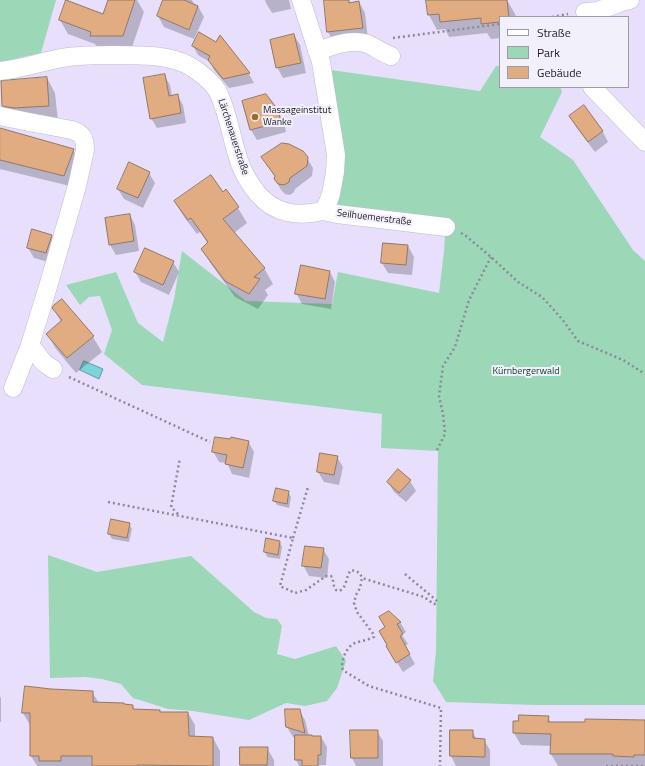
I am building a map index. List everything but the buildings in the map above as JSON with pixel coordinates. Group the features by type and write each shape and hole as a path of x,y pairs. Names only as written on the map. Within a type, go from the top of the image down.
{"street":[{"name":"Seilhuemerstraße","path":"301,0 323,75 336,156 331,194 323,211 446,227"},
{"path":"593,13 630,0"},
{"path":"317,51 340,44 353,42 369,45 391,56"},
{"name":"Lärchenauerstraße","path":"0,71 11,70 68,57 93,55 148,56 170,59 188,65 205,77 218,93 227,115 240,164 248,181 263,199 277,209 287,213 311,214 323,211"},
{"path":"592,88 645,142"},
{"path":"0,116 78,132 85,140 86,150 77,186 30,345 13,388"},
{"path":"30,345 44,363 53,369"}],"path":[{"path":"369,45 379,40 499,24"},
{"path":"446,227 459,231 466,236 518,282 542,297 562,319 578,341 623,360 645,374"},
{"path":"437,450 445,434 439,396 443,366 455,347 469,300 491,257"},
{"path":"53,369 210,442"},
{"path":"178,515 171,507 180,458"},
{"path":"308,486 280,586 295,593 306,590 326,576 331,576 336,590 339,591 346,585 348,574 351,570 357,570 360,573 362,578 354,603 357,612 374,637 351,645 344,656 342,668 344,671 369,686 441,708 440,766"},
{"path":"108,502 293,538"},
{"path":"362,578 424,597 434,604 437,603 436,600 405,574"},
{"path":"606,766 645,766"}],"green space":[{"path":"0,0 56,0 41,53 0,62"},
{"name":"Kürnbergerwald","path":"496,66 499,66 499,88 560,88 562,92 540,137 573,160 633,250 645,261 645,705 535,705 446,702 433,681 436,651 438,451 381,448 382,414 142,385 104,354 112,330 100,296 89,297 80,305 66,285 116,272 138,323 163,342 174,299 182,251 246,301 332,304 338,272 439,293 446,219 339,206 337,202 331,70 480,91"},
{"path":"48,555 97,572 191,556 254,612 266,618 277,619 282,626 277,654 295,659 336,646 346,661 337,688 327,701 305,706 286,703 249,720 193,711 168,709 133,698 121,684 102,679 85,677 50,678"}],"shaded area":[{"path":"84,361 103,369 99,379 80,370"}],"place":[{"name":"Massageinstitut Wanke","path":"255,117"}]}
